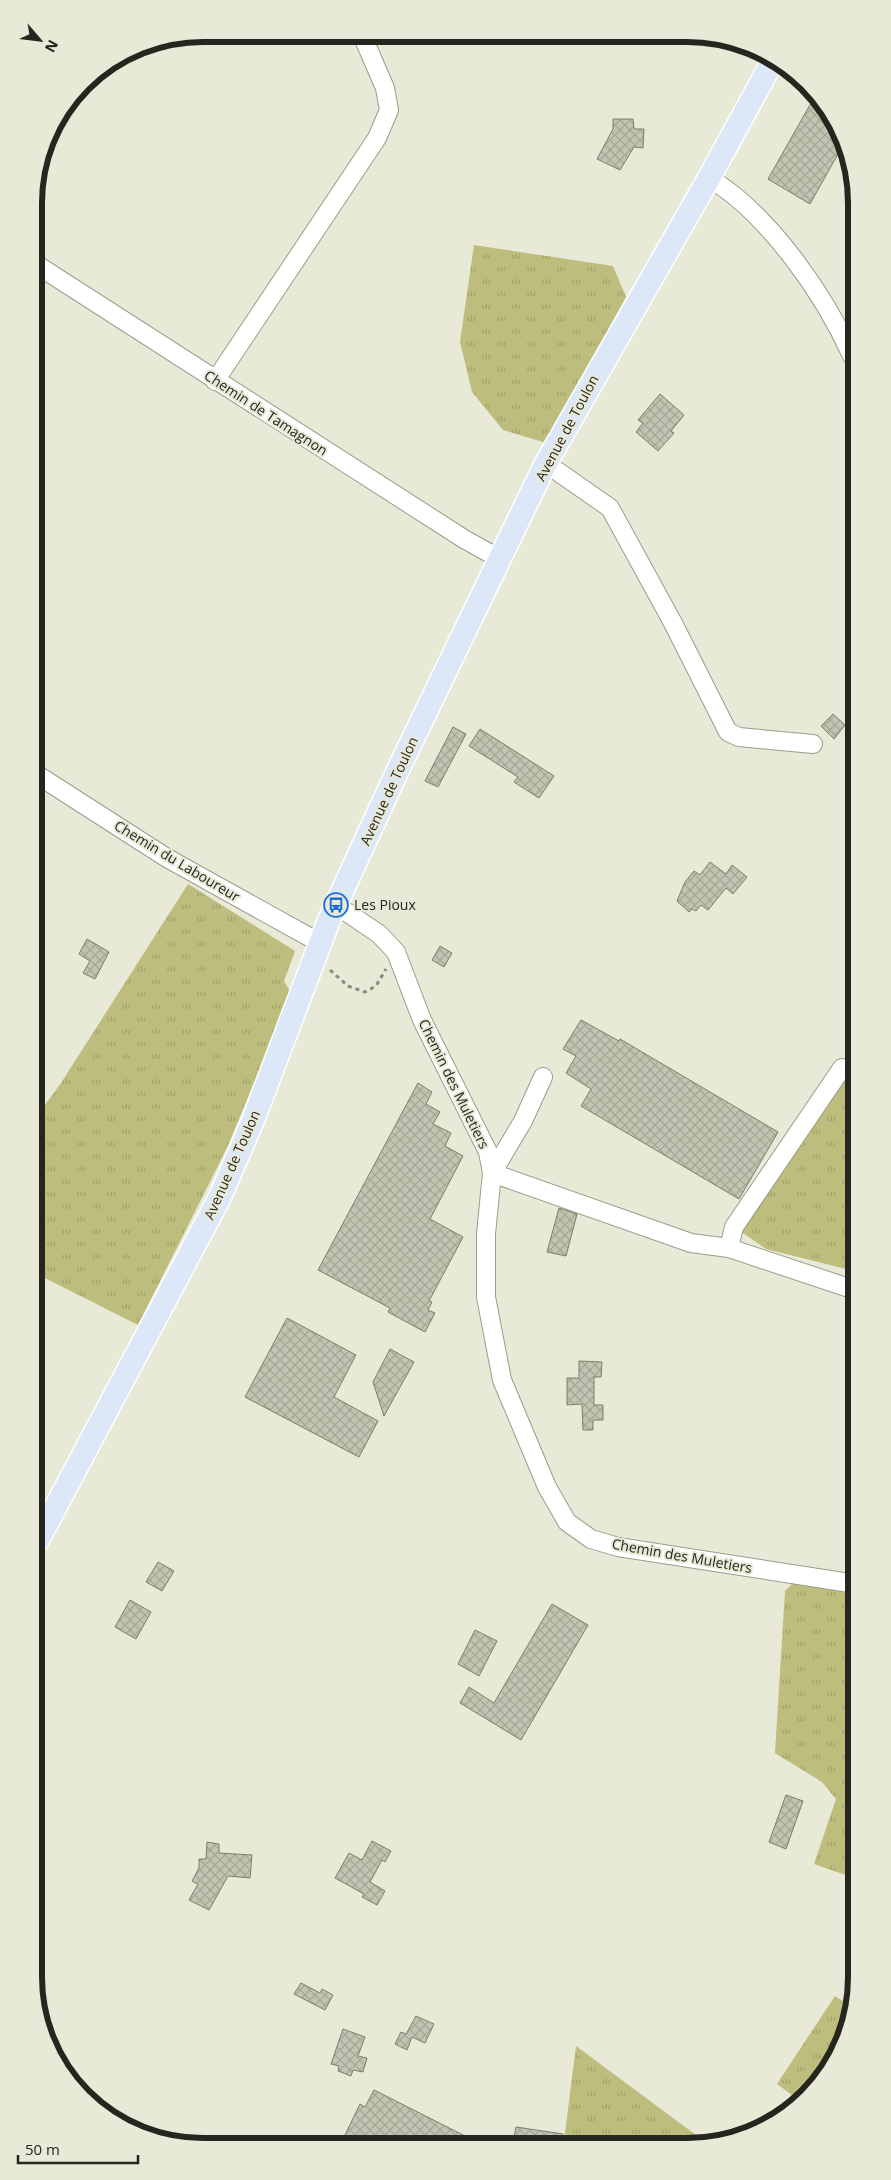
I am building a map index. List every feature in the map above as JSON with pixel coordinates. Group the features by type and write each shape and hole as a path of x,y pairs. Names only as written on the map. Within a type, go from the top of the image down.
{"main road":[{"name":"Avenue de Toulon","path":"42,1532 220,1197 254,1118 336,905 545,465 709,178 770,66"}],"street":[{"path":"215,381 377,138 389,110 385,88 365,42"},
{"path":"709,178 732,192 798,262 848,347"},
{"name":"Chemin de Tamagnon","path":"43,269 464,540 500,559"},
{"path":"545,465 557,471 610,508 673,623 728,732 739,738 813,744"},
{"name":"Chemin du Laboureur","path":"43,778 317,953"},
{"name":"Chemin des Muletiers","path":"336,905 379,934 396,952 422,1020 488,1152 492,1173 486,1234 486,1297 502,1380 546,1487 567,1522 591,1539 618,1547 848,1583"},
{"path":"729,1248 734,1227 842,1068"},
{"path":"543,1077 523,1121 492,1173 690,1243 729,1248 848,1288"}],"path":[{"path":"317,953 348,986 365,992 376,986 396,952"}],"green space":[{"path":"474,245 613,266 626,297 546,443 503,430 472,392 460,342"},
{"path":"188,884 295,951 284,981 291,993 227,1148 138,1325 42,1277 42,1108 61,1083"},
{"path":"848,1078 848,1267 846,1269 766,1249 740,1231 838,1086"},
{"path":"801,1581 848,1590 848,1876 814,1864 836,1799 822,1782 775,1753 785,1591 792,1584"},
{"path":"835,1996 846,2003 840,2028 832,2048 808,2083 804,2082 794,2097 777,2084"},
{"path":"576,2046 698,2137 687,2138 564,2138"}],"building":[{"path":"812,102 827,123 839,152 810,204 768,179"},
{"path":"613,119 633,119 634,129 644,129 643,148 634,147 620,170 597,159 613,129"},
{"path":"660,394 684,415 671,431 674,433 658,451 636,432 643,423 638,420"},
{"path":"833,714 845,725 834,739 821,726"},
{"path":"453,727 466,734 438,787 425,781"},
{"path":"480,729 554,776 539,798 514,782 518,777 469,746"},
{"path":"710,862 726,874 732,865 747,877 733,894 726,888 708,910 701,905 696,911 692,909 689,912 677,901 685,882 694,871 700,875"},
{"path":"87,939 109,952 95,979 83,973 90,961 79,954"},
{"path":"440,946 452,953 444,967 432,960"},
{"path":"581,1020 619,1041 620,1039 778,1132 739,1199 581,1106 591,1089 566,1073 576,1056 563,1049"},
{"path":"418,1083 432,1092 426,1104 440,1112 433,1124 451,1133 445,1146 463,1156 430,1219 463,1237 429,1301 432,1302 428,1310 435,1313 425,1332 388,1312 390,1308 318,1270"},
{"path":"559,1208 577,1214 566,1256 547,1252"},
{"path":"287,1318 356,1355 334,1397 378,1421 359,1457 245,1397"},
{"path":"390,1349 414,1362 384,1416 373,1382"},
{"path":"579,1361 602,1362 601,1377 594,1377 594,1405 603,1405 603,1420 593,1420 593,1430 583,1430 582,1404 567,1405 567,1378 579,1378"},
{"path":"158,1562 174,1571 162,1591 146,1582"},
{"path":"130,1600 151,1612 136,1639 115,1627"},
{"path":"552,1604 588,1625 521,1740 460,1703 469,1687 494,1703"},
{"path":"475,1630 497,1641 479,1676 458,1664"},
{"path":"786,1795 803,1801 786,1849 769,1842"},
{"path":"372,1841 391,1851 385,1862 382,1860 370,1882 385,1891 377,1905 362,1897 364,1894 335,1878 349,1853 362,1860"},
{"path":"207,1842 219,1844 219,1853 252,1855 250,1878 228,1876 209,1910 189,1900 198,1884 192,1881 199,1868 199,1859 206,1859"},
{"path":"301,1983 320,1993 322,1989 333,1995 325,2010 294,1994"},
{"path":"416,2016 434,2024 425,2043 412,2037 407,2050 395,2044 401,2032 406,2034"},
{"path":"343,2029 365,2037 358,2056 367,2058 363,2072 353,2070 351,2076 338,2071 339,2066 331,2064"},
{"path":"374,2090 469,2138 343,2138 360,2104 365,2107"},
{"path":"516,2127 563,2134 563,2138 514,2138"}],"place":[{"name":"Les Pioux","path":"336,905"}]}
